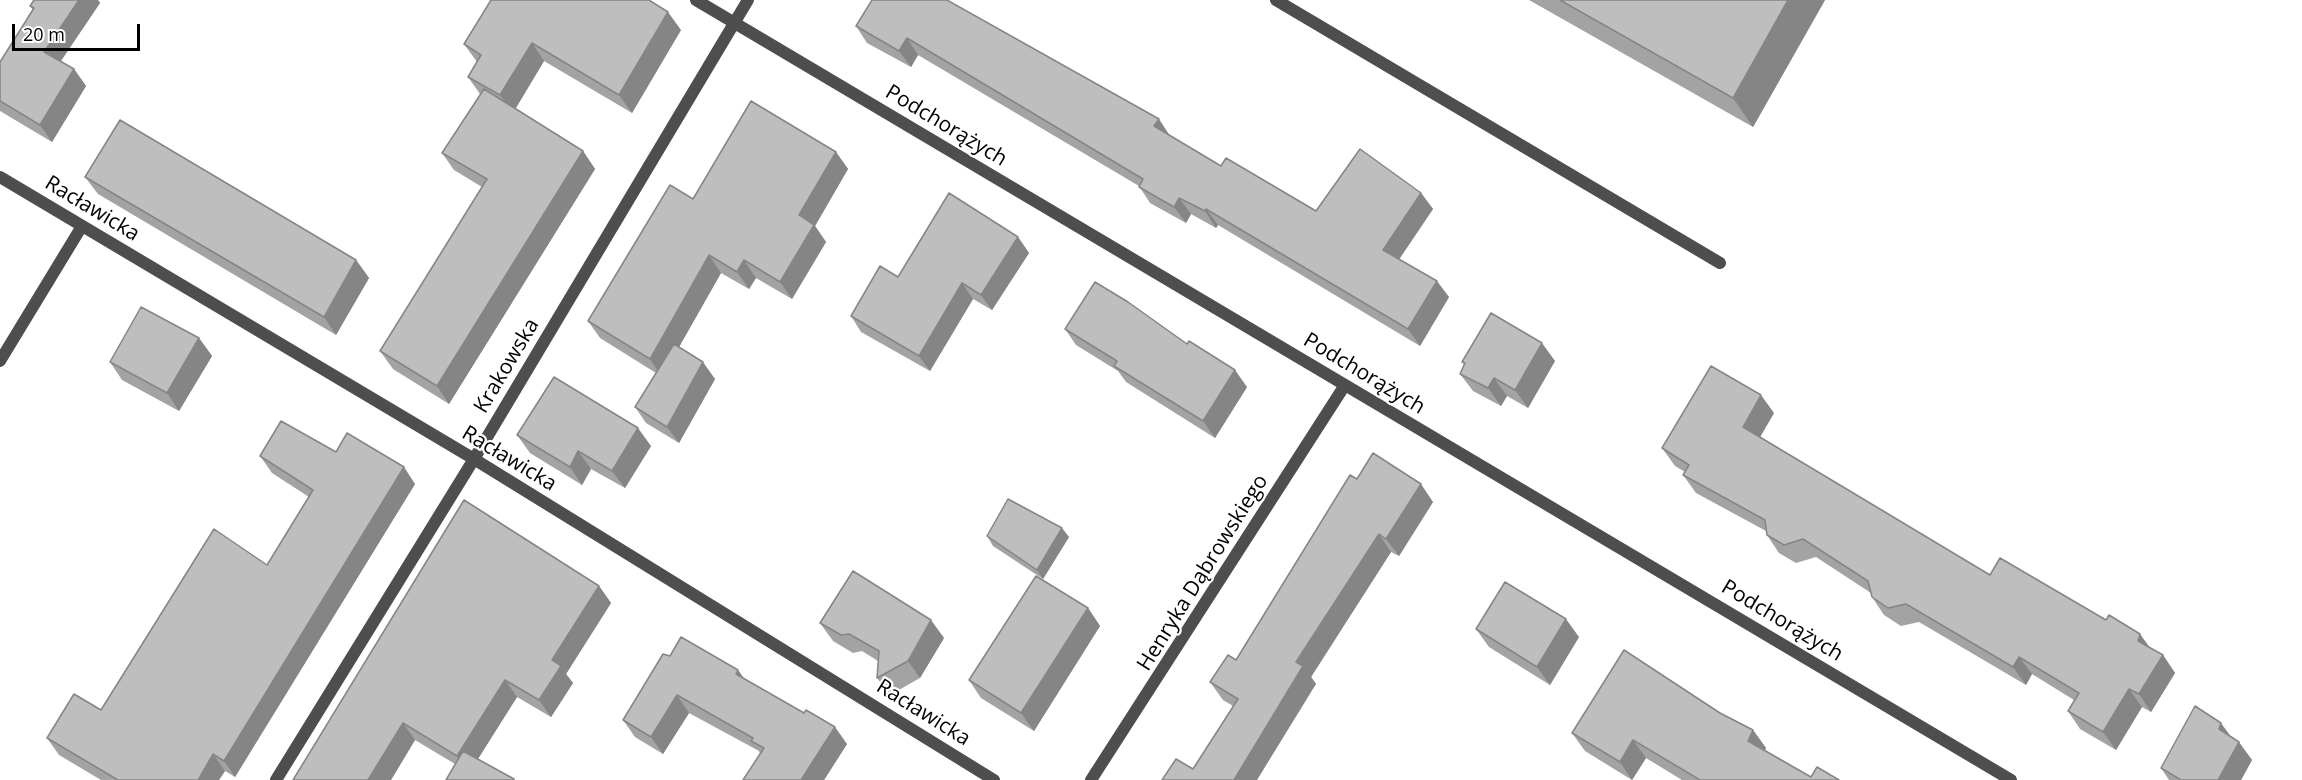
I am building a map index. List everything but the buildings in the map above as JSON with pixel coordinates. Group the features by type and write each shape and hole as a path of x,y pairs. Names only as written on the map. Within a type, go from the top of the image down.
{"street":[{"name":"Podchorążych","path":"696,0 2011,780"},
{"name":"Krakowska","path":"276,780 474,459 748,0"},
{"path":"1276,0 1720,263"},
{"name":"Racławicka","path":"0,177 474,459 994,780"},
{"path":"0,361 82,226"},
{"name":"Henryka Dąbrowskiego","path":"1091,780 1345,385"}]}
